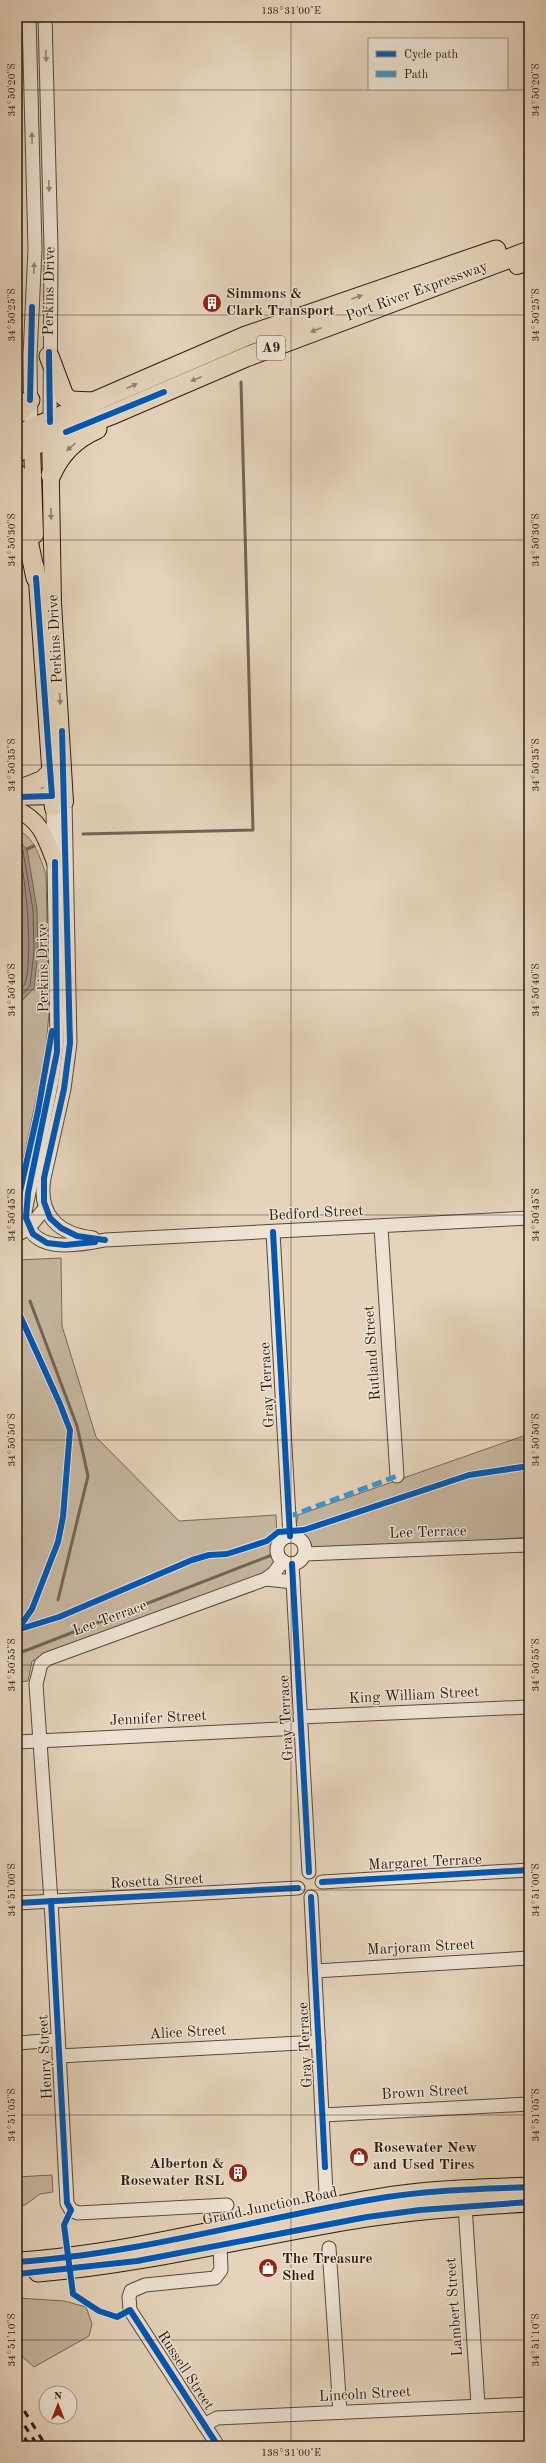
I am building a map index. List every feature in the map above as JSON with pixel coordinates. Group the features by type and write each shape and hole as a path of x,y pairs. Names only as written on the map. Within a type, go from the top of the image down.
{"highway":[{"name":"Port River Expressway","path":"50,430 96,402 274,326 529,238"},
{"name":"Port River Expressway","path":"24,441 50,430 164,392 246,357 529,251"},
{"path":"379,306 418,299 523,264"},
{"path":"49,354 64,396 71,401 96,402"},
{"path":"51,475 61,456 86,434 151,404 164,392"},
{"path":"17,414 30,400"},
{"path":"17,474 22,488 26,531 36,578"},
{"name":"Grand Junction Road","path":"17,2274 122,2263 220,2246 330,2215 420,2194 529,2187"},
{"name":"Grand Junction Road","path":"17,2262 133,2246 248,2226 330,2215 529,2202"}],"main road":[{"name":"Perkins Drive","path":"50,430 57,802"},
{"name":"Perkins Drive","path":"24,441 51,770 57,802"},
{"path":"17,789 42,779 51,770"},
{"path":"17,797 57,802"},
{"path":"17,809 57,802"},
{"path":"17,809 29,815 37,823 55,862"}],"street":[{"name":"Perkins Drive","path":"24,441 30,400 35,249 30,17"},
{"name":"Perkins Drive","path":"45,17 51,249 49,354 50,430"},
{"name":"Perkins Drive","path":"24,1222 28,1193 57,1052 55,862 57,802"},
{"name":"Perkins Drive","path":"45,1208 43,1183 64,1089 70,1043 57,802"},
{"path":"17,1234 24,1222 45,1208 55,1223 69,1233 105,1240"},
{"name":"Bedford Street","path":"105,1240 381,1227 529,1218"},
{"path":"24,1222 38,1238 51,1244 76,1244 105,1240"},
{"name":"Rutland Street","path":"381,1227 397,1476"},
{"name":"Gray Terrace","path":"273,1232 290,1536"},
{"path":"290,1536 300,1539 305,1554 299,1561 287,1562 278,1555 277,1548 283,1539 290,1536"},
{"name":"Lee Terrace","path":"305,1554 529,1545"},
{"name":"Gray Terrace","path":"287,1562 293,1582 308,1872"},
{"name":"Lee Terrace","path":"39,1742 36,1684 41,1664 47,1659 266,1579 287,1562"},
{"name":"Lee Terrace","path":"266,1579 293,1582"},
{"name":"King William Street","path":"300,1722 529,1707"},
{"name":"Jennifer Street","path":"17,1742 39,1742 300,1722"},
{"name":"Henry Street","path":"39,1742 51,1901 67,2203 71,2210 78,2213 227,2205"},
{"name":"Margaret Terrace","path":"322,1882 529,1870"},
{"path":"308,1872 317,1874 322,1882 318,1893 311,1897 303,1895 298,1888 299,1878 308,1872"},
{"name":"Rosetta Street","path":"17,1903 298,1888"},
{"name":"Gray Terrace","path":"311,1897 326,2192 330,2215"},
{"name":"Marjoram Street","path":"315,1970 529,1958"},
{"path":"17,2043 58,2040"},
{"name":"Alice Street","path":"59,2056 319,2042"},
{"name":"Brown Street","path":"323,2115 529,2104"},
{"name":"Lambert Street","path":"465,2206 478,2405"},
{"name":"Russell Street","path":"218,2446 130,2310 129,2297 131,2291 145,2285 216,2278 221,2270 220,2246"},
{"path":"329,2248 340,2412"},
{"name":"Lincoln Street","path":"204,2425 217,2418 478,2405 529,2404"}],"shaded area":[{"path":"17,830 28,837 36,848 46,874 49,1013 45,1058 17,1189"},
{"path":"61,1258 62,1326 96,1437 179,1521 276,1515 278,1568 32,1661 28,1681 17,1682 17,1260"},
{"path":"529,1434 529,1537 309,1554 295,1532 298,1515"},
{"path":"52,2175 53,2192 40,2194 25,2205 17,2206 17,2177"},
{"path":"17,2298 64,2301 86,2307 92,2324 89,2336 34,2367 17,2352"}],"water":[{"path":"17,840 27,849 37,909 38,952 34,988 17,1006"}],"waterway":[{"path":"83,834 253,830 241,382"},
{"path":"27,849 34,846"},
{"path":"30,1301 77,1426 88,1476 58,1600"},
{"path":"17,1654 272,1555"}],"railway":[{"path":"17,2399 46,2446"},
{"path":"17,2414 38,2446"},
{"path":"17,2426 30,2446"}],"marked path":[{"path":"288,1517 397,1476"}],"cycle path":[{"path":"30,400 32,307"},
{"path":"49,352 50,422"},
{"path":"66,432 164,392"},
{"path":"17,797 52,796 36,578"},
{"path":"62,731 70,1043 64,1089 44,1178 44,1202 50,1218 61,1228 77,1236 105,1240"},
{"path":"55,862 57,1052 28,1193 26,1218 33,1234 47,1243 65,1245 95,1242"},
{"path":"17,1205 38,1111 52,1031"},
{"path":"273,1232 290,1536"},
{"path":"17,1309 60,1404 70,1430 63,1517 58,1542 32,1609 18,1629"},
{"path":"17,1630 59,1617 192,1560 209,1555 227,1554 267,1541 278,1532 304,1530 469,1475 529,1466"},
{"path":"292,1564 309,1872"},
{"path":"322,1882 529,1870"},
{"path":"17,1903 298,1888"},
{"path":"311,1897 325,2167"},
{"path":"51,1901 67,2203 71,2210 64,2225 73,2294 99,2311 117,2317 130,2310 218,2446"},
{"path":"17,2262 107,2252 330,2207 394,2196 452,2190 529,2187"},
{"path":"17,2274 137,2261 367,2217 420,2210 529,2202"}],"place":[{"name":"Simmons & Clark Transport","path":"212,303"},
{"name":"Rosewater New and Used Tires","path":"359,2157"},
{"name":"Alberton & Rosewater RSL","path":"238,2173"},
{"name":"The Treasure Shed","path":"268,2268"}]}
